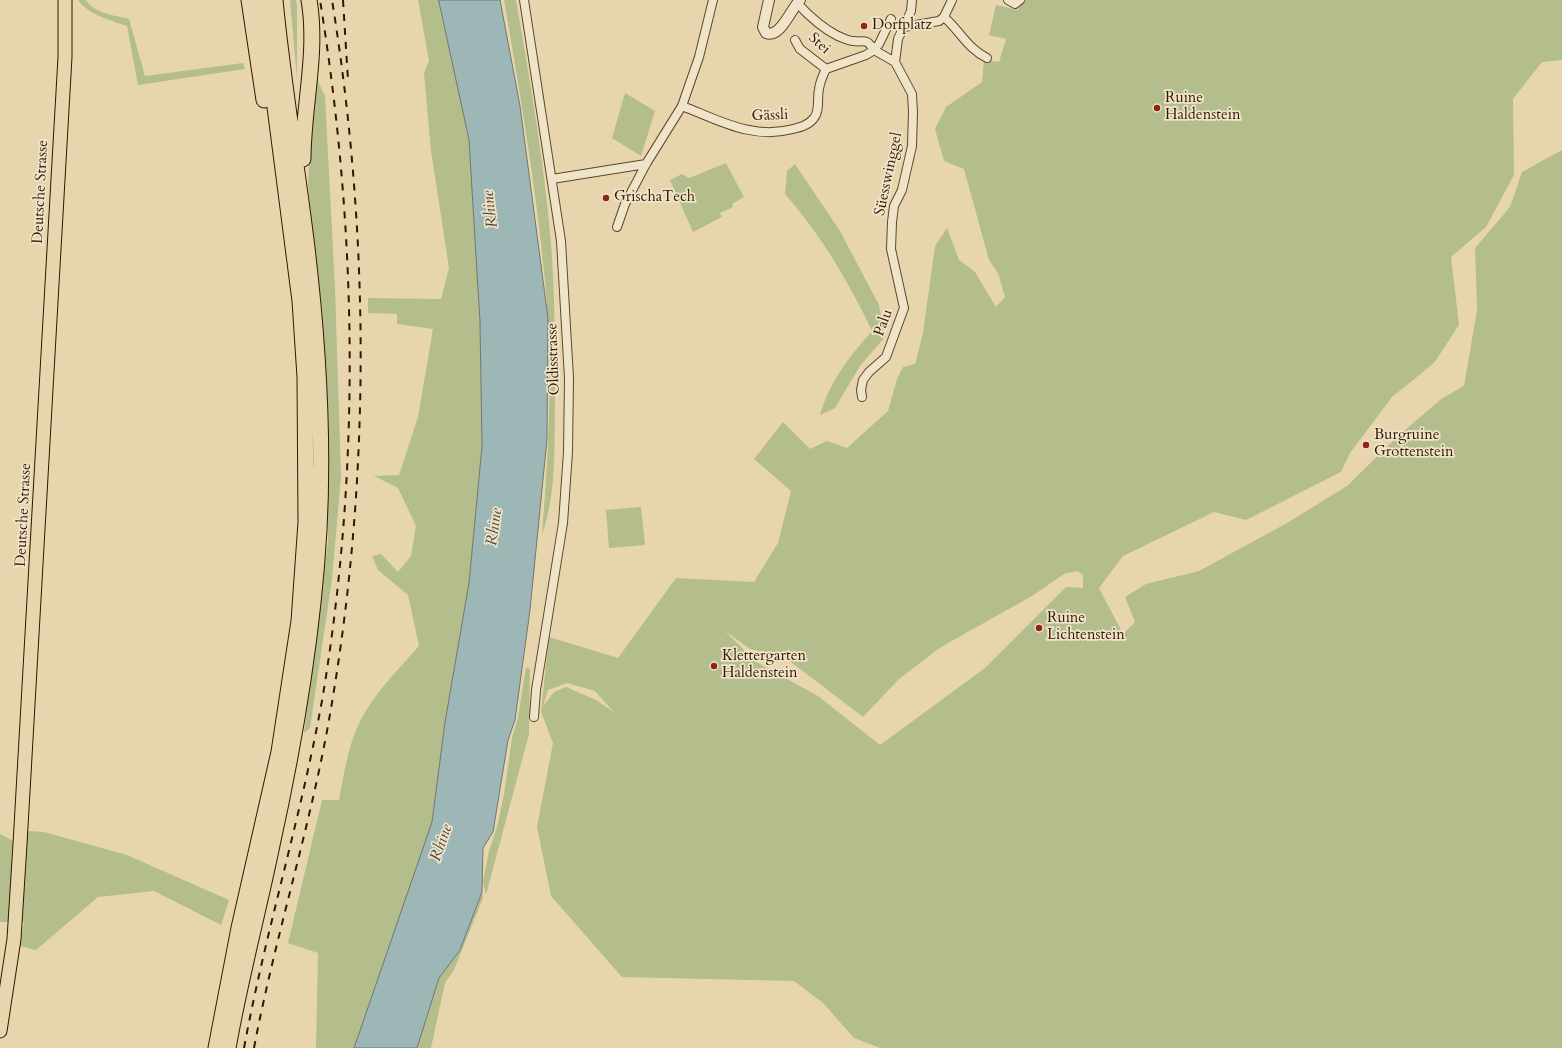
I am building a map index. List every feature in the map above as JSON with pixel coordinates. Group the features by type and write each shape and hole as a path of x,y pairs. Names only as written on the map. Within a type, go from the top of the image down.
{"highway":[{"path":"249,0 254,44 284,218 297,273"},
{"path":"216,1048 239,928 279,752 301,595 306,522 306,424 303,339 297,273 272,84 263,0"},
{"path":"228,1048 291,755 306,664 314,596 319,528 320,428 314,316 307,250 285,87 276,0"},
{"path":"307,250 308,209 303,163 303,134 312,47 309,0"}],"main road":[{"name":"Deutsche Strasse","path":"0,1031 14,939 21,828 65,57 65,0"}],"street":[{"name":"Oldisstrasse","path":"524,0 561,241 566,306 569,378 568,452 563,523 536,690 534,717"},
{"path":"617,227 625,204 646,164 682,106 699,56 713,0"},
{"path":"769,0 763,27 765,32 769,35 778,31 798,1 814,20 826,29 854,41 862,40 868,42 874,50 896,62 898,39 911,11 912,0"},
{"path":"904,27 939,21 944,17 952,0"},
{"path":"1008,0 1015,4 1020,0"},
{"path":"944,17 954,26 974,51 987,58"},
{"path":"826,68 866,55 874,50 879,44 891,19"},
{"name":"Stei","path":"795,40 800,49 826,68"},
{"name":"Süesswinggel","path":"892,249 892,222 894,206 902,190 912,146 914,112 912,94 896,62"},
{"name":"Gässli","path":"682,106 746,131 761,133 788,131 806,125 814,118 817,112 819,88 826,68"},
{"path":"552,179 646,164"},
{"name":"Palu","path":"862,397 861,390 863,380 869,372 886,357 904,308 892,249"}],"green space":[{"path":"78,0 86,0 90,5 99,11 129,19 145,76 243,63 245,69 138,85 127,26 88,10"},
{"path":"290,0 296,0 297,6 297,79"},
{"path":"418,0 439,0 469,140 480,322 482,446 469,583 445,722 432,822 354,1048 316,1048 318,953 288,943 322,800 339,800 346,763 358,726 370,704 419,646 408,595 378,570 372,556 381,554 398,572 411,556 416,526 398,488 374,476 399,475 418,417 433,329 397,324 397,314 368,313 368,298 441,299 449,268 431,151 424,73 429,61"},
{"path":"504,0 516,0 541,151 551,243 554,322 554,468 547,519 542,535 547,472 549,408 549,344 545,281 522,105"},
{"path":"1025,0 1562,0 1562,60 1542,62 1513,99 1514,175 1486,227 1451,257 1459,325 1434,363 1392,397 1350,453 1341,472 1246,520 1214,512 1123,556 1099,588 1123,634 1135,622 1125,597 1146,584 1199,571 1287,523 1347,486 1396,438 1441,399 1464,386 1477,310 1475,248 1510,207 1522,172 1562,150 1562,1048 880,1048 854,1038 823,1003 794,981 622,977 551,896 537,827 553,743 541,712 549,637 618,658 676,578 754,582 778,543 791,491 754,459 783,422 810,449 827,441 847,448 888,411 897,379 903,367 915,364 923,333 935,246 947,228 959,260 975,272 996,307 1005,297 998,273 989,260 964,169 944,161 935,129 946,107 982,82 984,60 999,62 1006,39 989,35 996,5 1018,10","holes":["1077,571 1083,575 1083,588 1066,587 985,668 880,745 818,696 756,662 725,631 750,649 783,656 863,717 899,679 941,647 1032,596 1064,574","567,683 595,691 614,712 596,700 566,687 554,692 543,706 548,690"]},
{"path":"315,75 325,96 335,288 341,477 332,579 310,728 304,733 328,541 328,408 308,184"},
{"path":"625,93 655,111 641,156 612,138"},
{"path":"726,163 744,197 732,204 733,207 720,213 722,217 693,232 670,180 682,174 689,178"},
{"path":"795,164 840,231 879,305 885,337 860,366 835,408 820,415 829,391 841,370 872,331 844,277 822,242 785,194 787,171"},
{"path":"641,507 645,545 609,548 606,510"},
{"path":"526,667 530,669 529,734 486,895 483,882 489,851 497,827 504,794 512,738 518,717"},
{"path":"29,831 44,832 127,855 229,900 221,925 154,891 98,897 36,950 20,946 24,922 0,922 0,834 15,842"},
{"path":"482,892 483,898 454,970 445,983 431,1048 417,1048 439,978 460,950"}],"water":[{"name":"Rhine","path":"439,0 500,0 520,106 548,318 547,439 530,610 515,720 508,740 493,832 483,848 482,892 460,950 439,978 417,1048 354,1048 432,822 445,722 469,583 482,446 480,322 469,140"}],"railway":[{"path":"244,1048 263,959 305,784 323,695 335,608 344,521 349,434 350,347 347,260 341,173 332,86 320,0"},
{"path":"254,1048 271,969 310,811 327,731 341,640 352,549 358,458 361,366 359,274 354,182 345,91 332,0"},
{"path":"343,0 348,80"}],"place":[{"name":"Dorfplatz","path":"864,26"},
{"name":"Ruine Haldenstein","path":"1157,108"},
{"name":"GrischaTech","path":"606,198"},
{"name":"Burgruine Grottenstein","path":"1366,445"},
{"name":"Ruine Lichtenstein","path":"1039,628"},
{"name":"Klettergarten Haldenstein","path":"714,666"}]}
